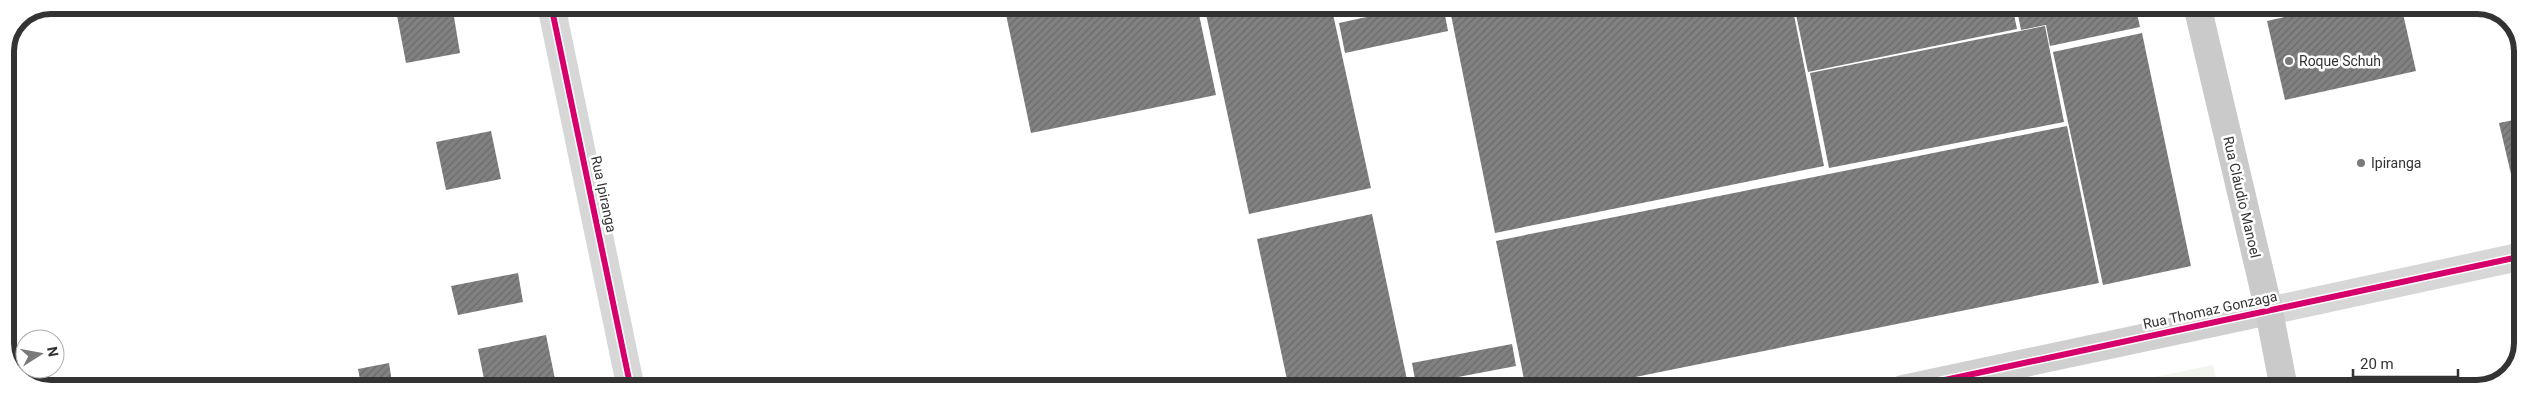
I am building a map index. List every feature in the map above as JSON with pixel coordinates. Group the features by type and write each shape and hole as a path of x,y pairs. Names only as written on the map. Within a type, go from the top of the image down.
{"main road":[{"name":"Rua Cláudio Manoel","path":"2200,14 2269,311 2282,380"}],"street":[{"name":"Rua Ipiranga","path":"553,14 629,380"},
{"name":"Rua Thomaz Gonzaga","path":"1945,380 2514,258"}],"shaded area":[{"path":"2213,365 2216,380 2141,380"}],"building":[{"path":"397,14 454,14 460,53 406,63"},
{"path":"1006,14 1199,14 1216,95 1031,133"},
{"path":"1206,14 1333,14 1371,188 1249,214"},
{"path":"1380,14 1445,14 1448,31 1345,53 1339,23"},
{"path":"1451,14 1794,14 1824,166 1495,233"},
{"path":"1796,14 2014,14 2017,29 1808,72"},
{"path":"2018,14 2137,14 2140,27 2050,46 2046,25 2021,30"},
{"path":"2298,14 2403,14 2416,71 2285,100 2267,21"},
{"path":"2045,26 2064,122 1829,168 1810,73"},
{"path":"2142,33 2191,266 2103,285 2053,52"},
{"path":"2514,120 2514,187 2499,123"},
{"path":"2067,126 2099,283 1620,380 1524,380 1496,241"},
{"path":"491,131 501,179 446,190 436,142"},
{"path":"1372,214 1407,380 1287,380 1257,239"},
{"path":"518,273 523,302 458,315 451,286"},
{"path":"546,335 555,380 484,380 478,349"},
{"path":"1512,344 1516,366 1442,380 1415,380 1412,363"},
{"path":"389,363 392,380 360,380 358,369"}],"cycle path":[{"path":"553,14 629,380"},
{"path":"1945,380 2514,258"}],"place":[{"name":"Roque Schuh","path":"2289,61"},
{"name":"Ipiranga","path":"2361,163"}]}
